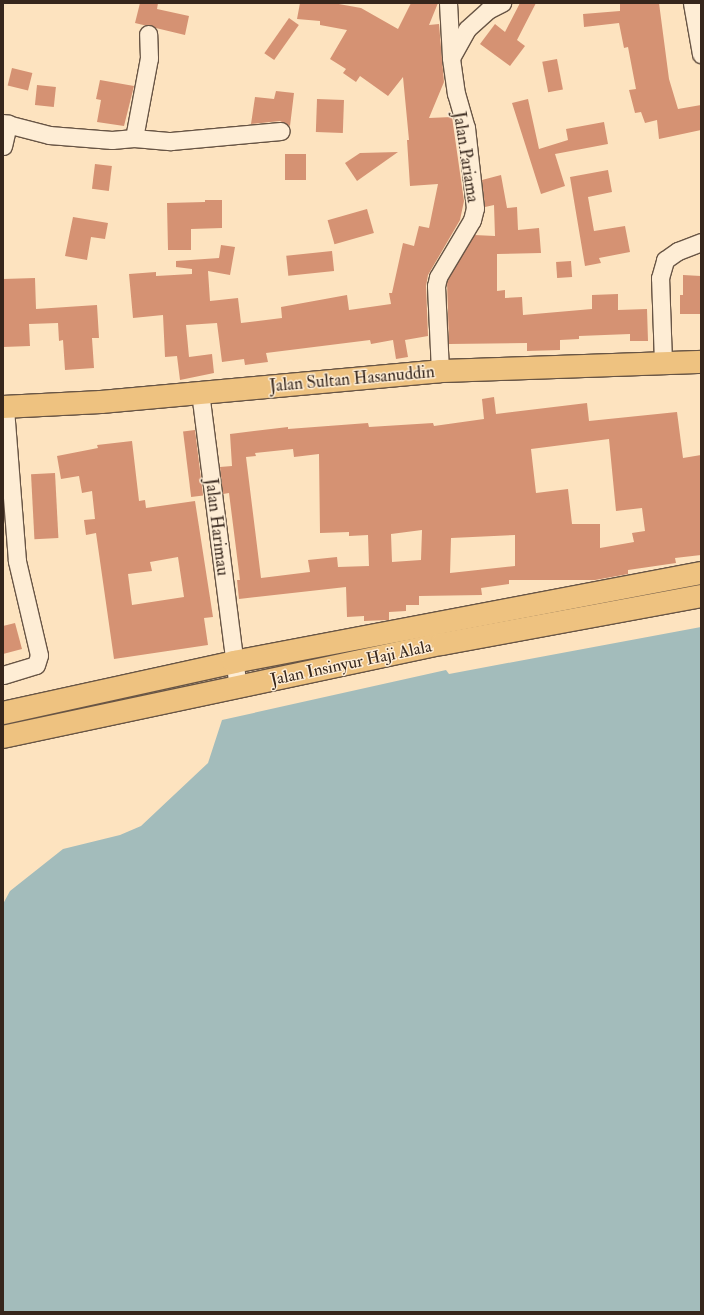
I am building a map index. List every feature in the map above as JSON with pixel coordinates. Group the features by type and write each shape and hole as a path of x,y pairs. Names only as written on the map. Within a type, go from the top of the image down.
{"main road":[{"name":"Jalan Sultan Hasanuddin","path":"4,406 101,402 440,371 663,362 701,362"},
{"name":"Jalan Insinyur Haji Alala","path":"3,713 234,662 701,573"},
{"name":"Jalan Insinyur Haji Alala","path":"3,737 442,644 701,596"}],"street":[{"name":"Jalan Pariama","path":"440,371 436,286 438,278 472,220 475,208 466,128 456,94 451,58 448,3"},
{"path":"451,58 467,29 488,10 502,3"},
{"path":"692,3 701,54"},
{"path":"134,138 149,58 148,34"},
{"path":"3,146 6,124 49,135 112,140 134,138 171,141 281,131"},
{"path":"663,362 660,278 665,260 678,251 701,242"},
{"name":"Jalan Harimau","path":"200,392 238,687"},
{"path":"3,675 36,665 39,656 17,561 4,406"}],"water":[{"path":"701,627 701,1312 3,1312 3,904 10,891 63,849 120,835 141,826 208,763 222,720 446,670 449,674"}],"building":[{"path":"140,3 158,3 157,9 189,16 185,35 135,23"},
{"path":"300,3 333,3 361,8 398,29 411,3 438,3 429,25 439,24 444,82 429,118 452,117 464,201 460,220 428,275 426,286 428,336 405,340 408,357 396,359 393,340 371,344 370,340 266,353 268,362 245,365 244,359 222,362 217,323 186,325 189,357 212,354 214,373 180,380 177,356 165,357 163,315 133,318 129,274 156,272 156,276 192,274 192,269 176,267 176,261 219,258 221,245 235,247 230,275 208,271 210,301 238,298 241,323 282,318 281,307 347,295 349,310 391,304 389,293 392,293 403,243 414,246 419,226 429,228 438,184 410,186 407,140 409,140 403,77 388,96 360,76 356,82 343,73 346,69 330,59 347,30 320,25 320,21 297,19"},
{"path":"520,3 536,3 517,40 525,46 510,66 480,44 495,24 505,32"},
{"path":"620,3 659,3 669,79 678,109 701,105 701,130 659,139 657,120 645,123 641,112 635,113 629,90 636,89 628,47 624,48 619,23 584,27 583,14 620,11"},
{"path":"289,18 299,25 274,60 264,53"},
{"path":"557,59 563,89 548,92 542,62"},
{"path":"12,68 32,73 28,91 8,85"},
{"path":"100,80 134,86 124,126 97,122 101,100 96,99"},
{"path":"37,85 56,87 54,107 35,105"},
{"path":"276,91 294,93 290,126 280,121 251,124 255,97 274,99"},
{"path":"317,99 344,100 343,133 316,132"},
{"path":"528,99 539,149 568,140 566,129 604,122 608,144 555,154 565,186 541,194 512,103"},
{"path":"398,152 357,181 345,163 360,153"},
{"path":"285,154 306,154 306,180 285,180"},
{"path":"95,164 112,166 109,191 92,189"},
{"path":"608,170 612,192 588,197 594,231 625,226 630,252 599,258 601,263 585,266 570,177"},
{"path":"501,175 507,208 517,207 518,230 539,228 541,253 497,254 497,291 505,290 505,298 522,297 523,315 592,309 592,295 618,294 618,310 647,309 648,341 630,341 630,334 579,336 579,339 560,340 560,350 527,351 527,343 449,344 447,281 474,235 495,236 494,205 485,207 482,180"},
{"path":"205,200 222,200 222,228 191,229 191,250 168,250 167,203 205,202"},
{"path":"367,209 374,233 334,244 328,220"},
{"path":"73,217 108,223 105,239 91,237 87,260 65,256"},
{"path":"332,251 334,271 288,276 286,256"},
{"path":"571,261 572,277 557,278 556,262"},
{"path":"683,275 701,276 700,314 680,314 680,295 683,295"},
{"path":"35,278 36,309 97,305 99,338 92,338 94,368 65,370 63,340 59,341 58,323 29,324 30,346 3,347 3,279"},
{"path":"494,397 496,414 587,403 589,421 677,412 683,458 701,455 701,555 675,558 676,563 628,570 628,574 595,580 509,580 509,584 481,588 482,595 419,596 419,605 406,605 406,611 389,612 389,620 364,621 364,616 347,617 346,587 239,599 237,580 240,580 229,493 223,494 220,467 232,466 230,434 288,427 288,429 368,423 369,427 433,423 434,426 484,419 482,399","holes":["609,439 616,511 642,508 645,531 632,533 634,542 600,548 600,524 572,524 568,489 536,493 531,449","293,449 294,457 319,454 320,533 349,532 349,536 368,535 369,566 338,567 337,557 308,560 310,572 261,578 246,457 256,456 255,453","422,530 421,560 392,562 391,534","515,535 515,566 450,573 451,538"]},
{"path":"195,430 203,496 191,497 183,431"},
{"path":"132,441 139,501 145,500 146,508 195,501 213,617 204,618 208,645 114,659 96,533 86,535 84,520 95,519 92,491 82,493 79,476 61,479 57,456 98,448 97,445","holes":["178,557 184,597 132,605 128,574 152,571 150,562"]},
{"path":"55,473 58,538 34,539 31,474"},
{"path":"15,623 22,649 3,654 3,626"}]}
